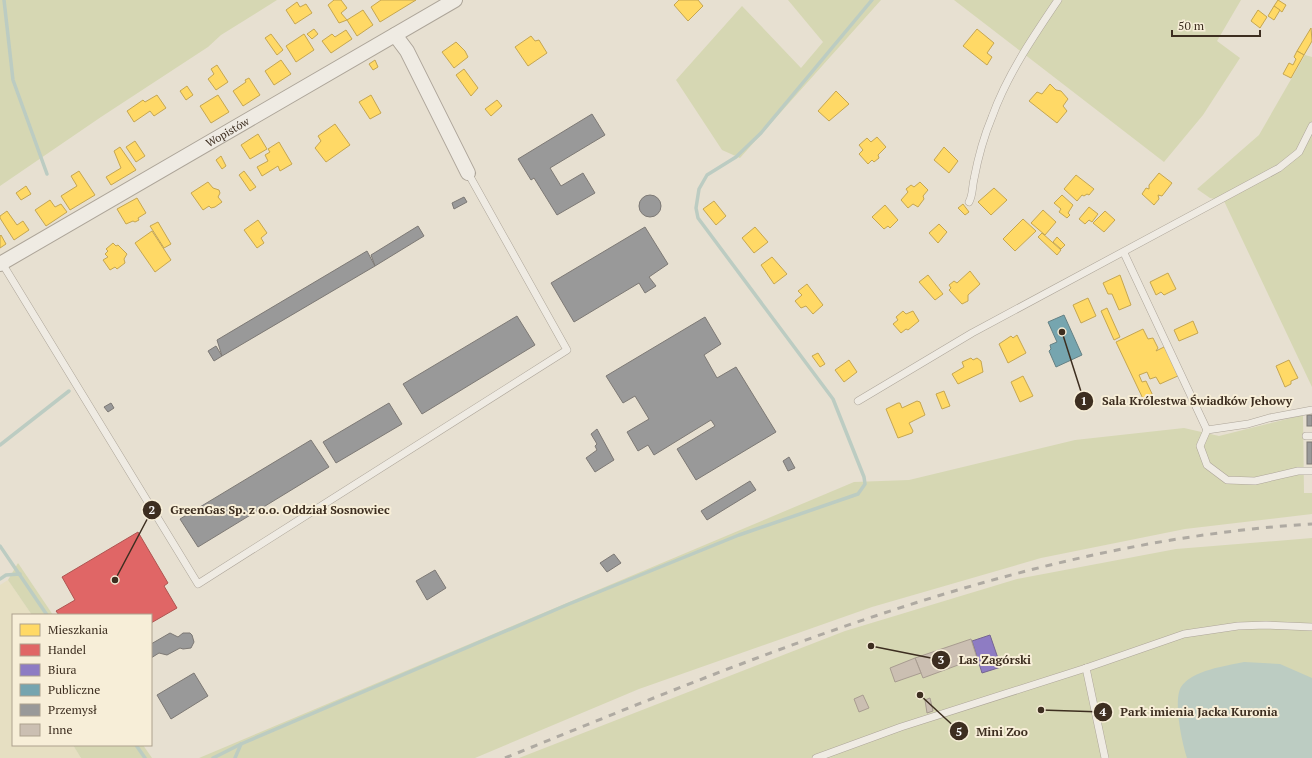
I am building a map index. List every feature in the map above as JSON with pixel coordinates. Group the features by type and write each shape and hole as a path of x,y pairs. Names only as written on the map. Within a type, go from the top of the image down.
{"street":[{"name":"Wopistów","path":"1,264 455,0"},
{"path":"395,35 407,51 468,173"}],"lane":[{"path":"969,202 972,198 974,179 994,111 1004,88 1032,37 1058,0"},
{"path":"858,401 972,333 1124,253 1279,168 1299,152 1312,126"},
{"path":"1,264 198,584 567,350 468,173"},
{"path":"1124,253 1207,430 1200,446 1207,465 1227,480 1255,481 1298,471 1312,471"},
{"path":"1207,430 1248,424 1269,418 1312,410"},
{"path":"816,758 901,727 1086,668 1184,634 1238,626 1266,625 1312,627"},
{"path":"1086,668 1105,758"}],"shaded area":[{"path":"8,580 31,614 12,614 12,746 74,746 81,758 0,758 0,585"},
{"path":"1244,662 1280,664 1312,678 1312,758 1187,758 1178,712 1179,693 1181,687 1193,676 1219,667"}],"green space":[{"path":"0,0 277,0 221,35 208,47 101,117 0,186"},
{"path":"788,0 881,0 740,158 722,150 676,80 742,6 801,68 823,42"},
{"path":"954,0 1241,0 1217,41 1240,58 1203,115 1164,162"},
{"path":"1305,55 1312,57 1312,387 1224,201 1210,198 1197,189 1259,135"},
{"path":"1303,415 1304,493 1312,493 1312,514 1185,529 1041,558 872,607 639,689 475,758 199,758 854,482 909,480 1075,440 1184,428 1219,436"},
{"path":"1312,538 1312,758 519,758 845,631 1017,579 1176,549"},
{"path":"18,563 52,614 31,614 8,580"},
{"path":"74,746 144,746 152,758 81,758"}],"building: Mieszkania":[{"path":"334,0 341,0 347,8 341,13 347,20 339,23 328,5"},
{"path":"381,0 416,0 380,22 371,7"},
{"path":"679,0 698,0 703,6 688,21 674,5"},
{"path":"1278,0 1286,5 1282,12 1274,6"},
{"path":"297,2 300,7 306,4 312,13 295,24 286,10"},
{"path":"1274,6 1280,10 1274,20 1268,16"},
{"path":"363,10 373,25 357,36 347,20"},
{"path":"1258,10 1267,17 1260,28 1251,21"},
{"path":"1311,28 1312,41 1304,55 1297,51"},
{"path":"314,29 318,34 312,39 307,34"},
{"path":"977,29 994,43 987,53 992,57 987,65 963,46"},
{"path":"346,30 352,39 331,53 322,41 332,34 335,37"},
{"path":"271,34 283,50 277,55 265,38"},
{"path":"304,34 314,50 296,62 286,46"},
{"path":"531,36 535,41 539,40 547,53 528,66 515,47"},
{"path":"456,42 465,51 468,57 454,68 442,52"},
{"path":"1297,51 1304,55 1291,78 1283,74 1289,63 1293,65 1296,59 1294,57"},
{"path":"281,60 291,74 274,85 265,71"},
{"path":"375,60 378,67 373,70 369,64"},
{"path":"217,65 228,82 216,90 208,79 214,74 211,69"},
{"path":"464,69 478,88 471,96 456,75"},
{"path":"249,78 260,95 243,106 233,91 246,82 245,80"},
{"path":"1050,84 1056,90 1061,91 1068,99 1063,106 1067,111 1057,123 1029,101 1037,92 1042,94"},
{"path":"187,86 193,95 186,100 180,91"},
{"path":"836,91 849,104 829,121 818,111"},
{"path":"157,95 166,108 154,116 150,111 134,122 127,111 143,100 145,102"},
{"path":"218,95 229,112 211,123 200,106"},
{"path":"371,95 381,113 370,119 359,102"},
{"path":"497,100 502,106 491,116 485,109"},
{"path":"335,124 350,145 326,162 315,148 321,141 318,136"},
{"path":"258,134 267,149 250,159 241,145"},
{"path":"877,137 886,147 878,155 879,158 874,162 872,160 868,164 859,154 863,150 859,145 867,138 871,142"},
{"path":"135,141 145,156 136,162 126,147"},
{"path":"279,142 292,164 280,171 278,166 262,176 257,167 268,161 265,155 270,152 268,149"},
{"path":"120,147 136,170 111,185 106,177 121,168 114,151"},
{"path":"944,147 958,161 949,173 934,160"},
{"path":"221,156 226,166 222,169 216,160"},
{"path":"79,171 95,195 70,210 61,196 77,186 71,176"},
{"path":"244,171 256,187 250,191 239,175"},
{"path":"1159,173 1172,183 1162,196 1158,195 1159,199 1154,205 1142,194 1146,188 1149,189 1149,185"},
{"path":"1076,175 1094,189 1089,195 1082,195 1077,201 1064,189"},
{"path":"208,182 213,188 219,190 220,193 218,197 222,202 215,207 211,208 209,206 203,210 191,193"},
{"path":"920,182 928,190 923,196 924,199 918,207 913,204 908,208 901,200 908,192 906,189 911,185 914,187"},
{"path":"26,186 31,194 21,200 16,193"},
{"path":"994,188 1007,200 991,215 978,202"},
{"path":"1062,195 1073,205 1068,213 1070,215 1067,218 1059,212 1061,209 1054,203"},
{"path":"137,198 146,213 138,218 139,220 126,224 117,209"},
{"path":"50,200 55,207 61,204 67,212 46,226 35,210"},
{"path":"714,201 726,216 716,225 703,209"},
{"path":"963,204 969,212 965,215 958,208"},
{"path":"885,205 898,220 890,228 888,226 884,229 872,217"},
{"path":"1089,207 1098,214 1092,222 1089,220 1085,224 1079,219"},
{"path":"1043,210 1056,222 1045,235 1031,223"},
{"path":"7,211 17,225 23,221 29,230 14,240 0,218 0,216"},
{"path":"1105,211 1115,220 1104,232 1093,223"},
{"path":"1023,219 1036,231 1015,251 1003,239"},
{"path":"258,220 267,233 261,238 264,243 257,248 244,230"},
{"path":"158,222 171,244 164,248 150,226"},
{"path":"939,224 947,232 938,243 929,233"},
{"path":"755,227 768,242 754,253 742,238"},
{"path":"152,231 171,260 155,272 135,243"},
{"path":"1042,233 1061,250 1057,255 1038,237"},
{"path":"1,235 6,244 0,248 0,236"},
{"path":"1057,237 1065,245 1061,249 1053,242"},
{"path":"113,243 116,246 118,245 127,254 124,259 125,263 117,269 115,267 110,270 103,260 108,257 105,254 108,251 106,249"},
{"path":"772,257 787,274 774,284 761,265"},
{"path":"970,271 980,284 968,295 968,301 962,304 949,290 951,288 949,285 954,281 957,283"},
{"path":"1168,273 1176,289 1164,295 1161,292 1156,295 1150,282"},
{"path":"928,275 943,294 935,300 919,282"},
{"path":"1120,275 1131,305 1119,310 1112,294 1108,294 1103,283"},
{"path":"807,284 823,305 813,314 806,306 801,308 795,301 802,295 798,291"},
{"path":"1088,298 1096,316 1081,323 1073,305"},
{"path":"1107,308 1120,337 1114,340 1101,311"},
{"path":"903,311 906,314 913,311 919,321 908,330 906,329 901,333 893,324 898,320 896,317"},
{"path":"1193,321 1198,333 1179,341 1174,330"},
{"path":"1143,329 1148,339 1153,338 1158,348 1156,351 1166,346 1180,375 1160,384 1156,377 1150,379 1147,372 1139,375 1142,382 1146,381 1154,398 1145,403 1116,342"},
{"path":"1017,335 1026,353 1008,363 999,344 1011,336 1013,338"},
{"path":"818,353 825,364 820,367 812,356"},
{"path":"971,358 973,360 977,358 981,361 983,372 958,384 952,374 964,367 962,362"},
{"path":"849,360 857,372 844,382 835,370"},
{"path":"1289,360 1298,378 1291,381 1291,384 1285,387 1276,366"},
{"path":"1023,376 1033,396 1020,402 1011,382"},
{"path":"944,391 950,406 942,409 936,394"},
{"path":"917,401 920,402 925,415 909,423 913,431 912,433 898,438 886,409 898,403 900,403 902,408"}],"building: Handel":[{"path":"138,532 168,583 164,586 177,608 152,622 152,614 58,614 56,611 75,600 62,577"}],"building: Biura":[{"path":"990,635 1001,667 982,673 972,641"}],"building: Publiczne":[{"path":"1064,315 1082,355 1056,367 1049,351 1051,349 1050,345 1057,342 1048,322"}],"building: Przemysł":[{"path":"592,114 605,135 550,168 561,186 583,173 595,193 557,215 534,178 531,180 518,159"},
{"path":"650,195 658,198 661,206 658,214 650,217 642,214 639,206 642,198"},
{"path":"464,197 467,202 454,209 452,203"},
{"path":"418,226 424,236 375,266 371,255"},
{"path":"645,227 668,264 649,277 656,286 645,293 639,283 574,322 551,283"},
{"path":"367,251 375,266 222,356 217,340"},
{"path":"517,316 535,345 422,414 403,384"},
{"path":"705,317 721,344 704,355 717,378 736,367 776,432 696,480 677,449 715,426 711,420 654,455 648,445 638,451 627,432 649,419 635,396 623,403 606,376"},
{"path":"216,346 222,356 214,361 208,351"},
{"path":"111,403 114,408 108,412 104,407"},
{"path":"389,403 402,424 336,463 323,442"},
{"path":"1307,415 1312,415 1312,426 1307,426"},
{"path":"597,429 614,460 595,472 586,458 597,450 595,446 597,444 591,434"},
{"path":"311,440 329,467 198,547 180,519"},
{"path":"1307,442 1312,442 1312,464 1307,464"},
{"path":"789,457 795,468 788,471 783,461"},
{"path":"750,481 756,490 707,520 701,511"},
{"path":"614,554 621,563 607,572 600,563"},
{"path":"435,570 446,588 427,600 416,581"},
{"path":"170,633 178,637 183,633 190,633 194,642 191,648 180,648 167,655 159,653 152,657 152,643"},
{"path":"194,673 208,696 171,719 157,695"}],"building: Inne":[{"path":"971,639 977,658 923,678 915,658"},
{"path":"915,658 921,673 895,682 890,668"},
{"path":"863,695 869,708 859,712 854,699"},
{"path":"930,698 933,711 927,713 925,700"}],"waterway":[{"path":"4,0 13,80 47,174"},
{"path":"213,758 241,744 569,604 739,535 858,494 865,484 864,477 833,399 698,218 696,208 699,189 707,175 736,157 761,133 872,0"},
{"path":"0,445 69,391"},
{"path":"0,546 46,614"},
{"path":"0,579 6,575 20,574"},
{"path":"235,758 241,744"},
{"path":"137,746 145,758"}],"railway":[{"path":"505,758 602,718 800,642 900,608 1001,578 1103,553 1207,535 1312,524"}],"place":[{"name":"Sala Królestwa Świadków Jehowy","path":"1062,332"},
{"name":"GreenGas Sp. z o.o. Oddział Sosnowiec","path":"115,580"},
{"name":"Las Zagórski","path":"871,646"},
{"name":"Mini Zoo","path":"920,695"},
{"name":"Park imienia Jacka Kuronia","path":"1041,710"}]}
